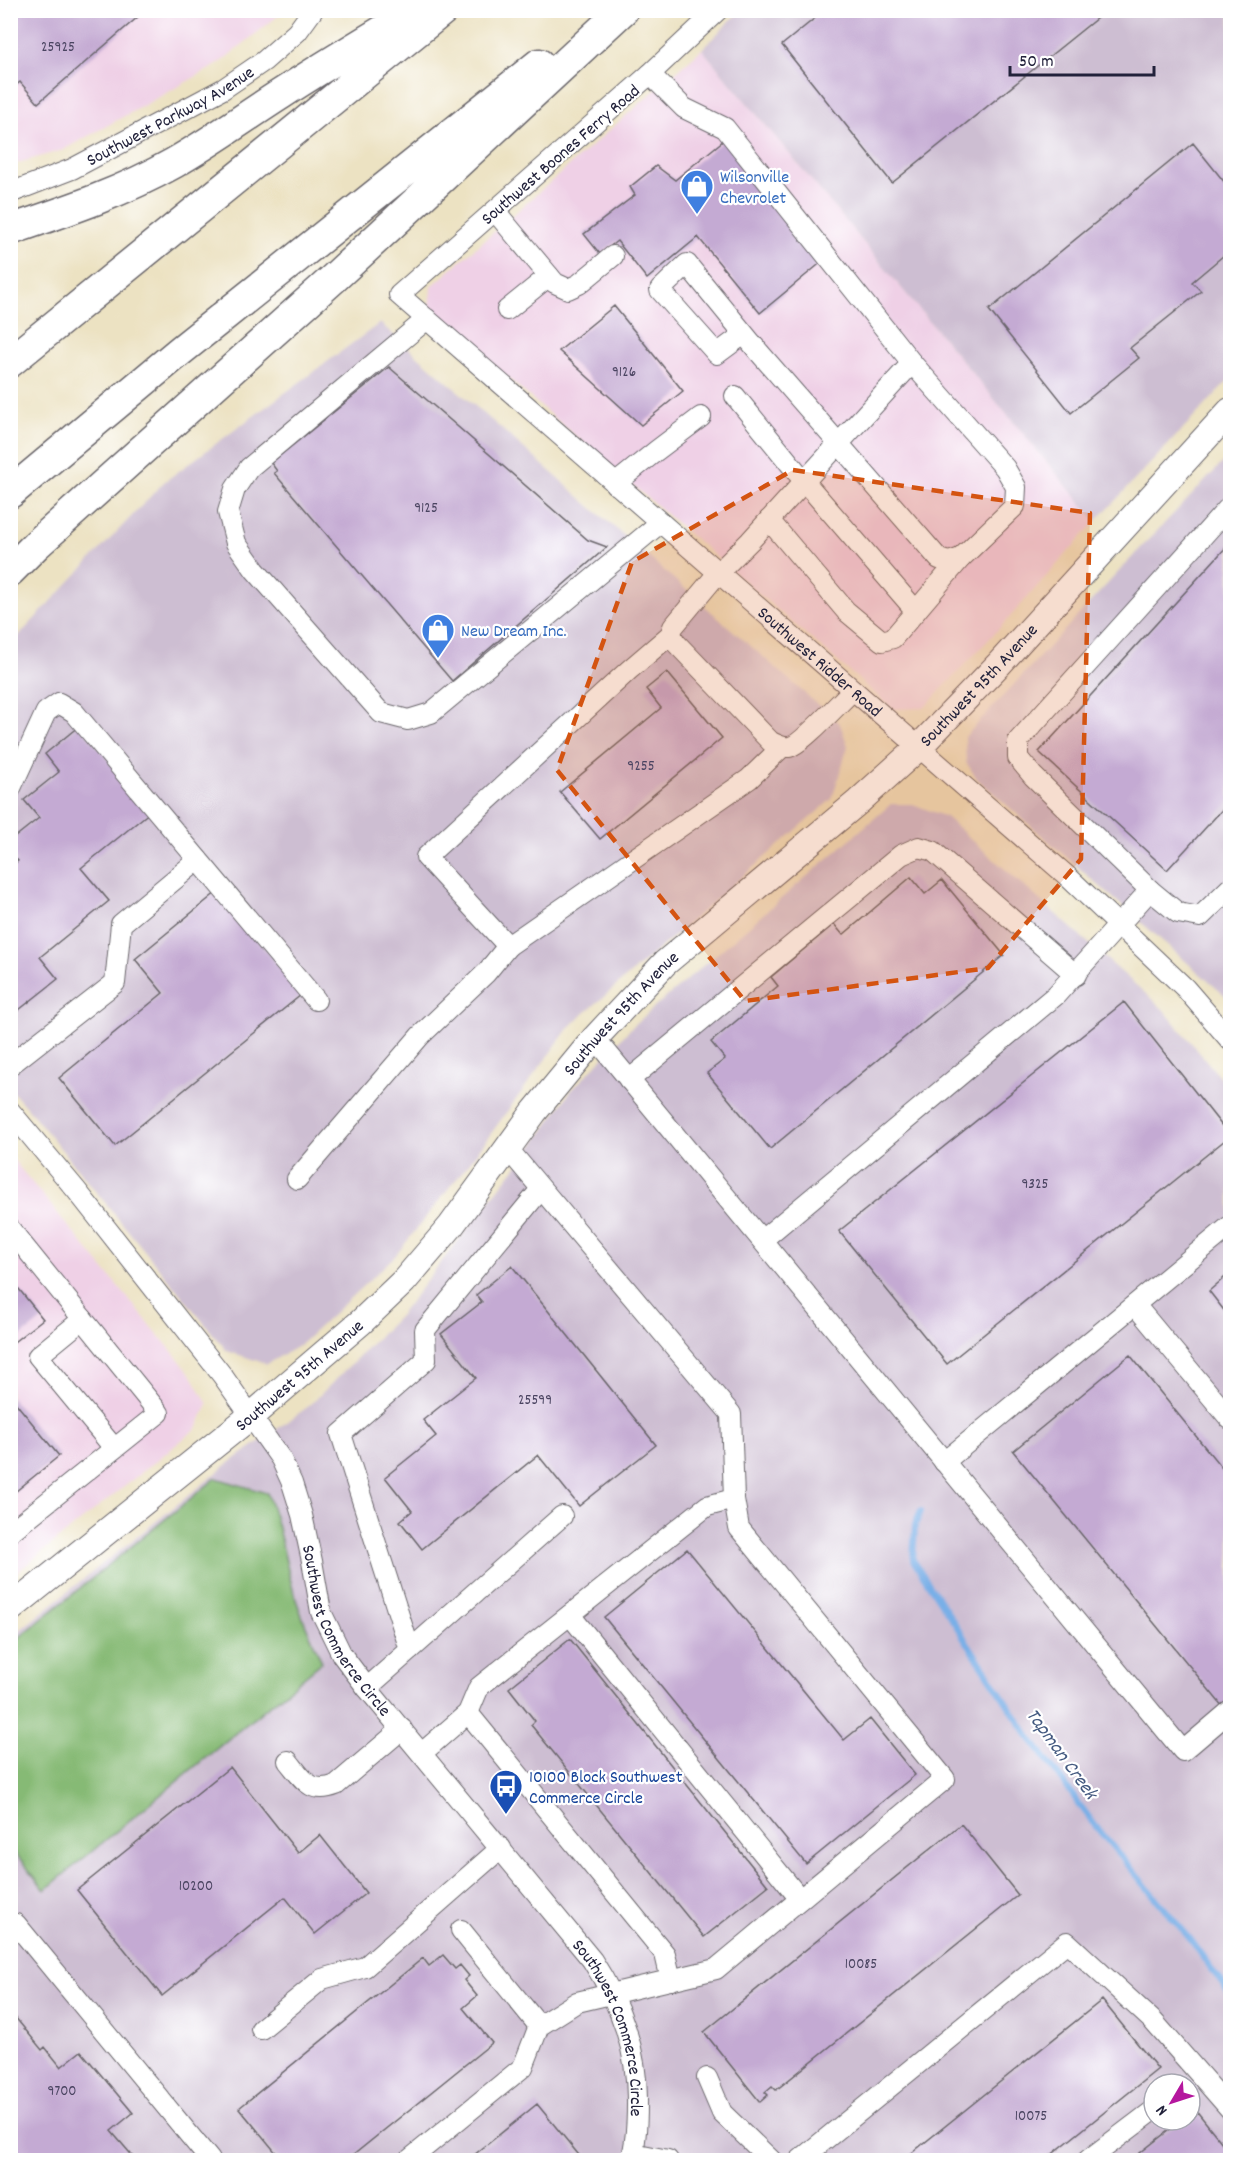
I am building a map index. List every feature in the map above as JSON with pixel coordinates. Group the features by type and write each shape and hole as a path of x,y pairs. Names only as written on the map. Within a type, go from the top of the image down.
{"highway":[{"path":"10,230 71,210 173,164 282,93 417,10"},
{"path":"10,362 443,10"},
{"path":"10,493 180,351 605,10"},
{"path":"10,571 36,545 343,270 623,10"}],"main road":[{"name":"Southwest 95th Avenue","path":"10,1609 251,1416 361,1322 404,1281 451,1226 534,1112 595,1038 665,963 858,802 919,747 999,664 1230,411"}],"street":[{"name":"Southwest Parkway Avenue","path":"10,193 72,169 223,89 264,61 297,32 313,10"},
{"name":"Southwest Boones Ferry Road","path":"399,295 650,74 718,10"},
{"path":"650,74 684,108 725,128 912,363 1005,468 1016,488 1015,506 961,558 893,638 882,641 846,611 769,520"},
{"path":"495,211 555,283 568,289 579,284 613,256"},
{"path":"744,334 717,354 660,290 687,264 744,334 939,559 949,562 961,558"},
{"path":"507,310 549,276"},
{"name":"Southwest Ridder Road","path":"399,295 1066,875 1185,988 1230,1040"},
{"path":"427,318 249,468 235,489 228,512 236,543 255,570 381,713 408,720 431,713 660,523"},
{"path":"508,946 426,857 671,634 673,627 718,573 912,363"},
{"path":"735,396 804,482 916,611"},
{"path":"615,484 702,417"},
{"path":"1230,506 1018,741 1018,758 1033,776 1150,890 1178,913 1200,917 1230,888"},
{"path":"671,634 675,642 771,742 782,747 790,747 801,740 853,690"},
{"path":"10,790 46,712 59,703 65,705 75,712 316,1000"},
{"path":"297,1179 420,1036 486,973 508,946 749,779 782,747"},
{"path":"629,1080 901,855 919,847 933,851 1076,975"},
{"path":"10,1065 115,983 121,924 198,860"},
{"path":"762,1240 1056,995 1150,890"},
{"path":"595,1038 1183,1751 1230,1711"},
{"name":"Southwest Commerce Circle","path":"10,1111 77,1191 222,1375 281,1459 298,1500 321,1612 342,1655 592,1960 614,1995 626,2025 638,2082 637,2122 632,2157"},
{"path":"409,2160 523,2067 539,2026 577,2002 716,1969 945,1779 739,1528 734,1499 731,1414 508,1149"},
{"path":"410,1650 341,1434 426,1360 426,1330 541,1189"},
{"path":"944,1462 1230,1227"},
{"path":"10,1229 159,1413 10,1532"},
{"path":"1135,1305 1230,1419"},
{"path":"83,1319 38,1356 114,1448"},
{"path":"423,1753 468,1713 479,1687 707,1506 734,1499"},
{"path":"367,1688 562,1516"},
{"path":"570,1615 800,1899"},
{"path":"468,1713 665,1954 672,1980"},
{"path":"288,1761 310,1786 323,1790 336,1785 402,1729"},
{"path":"261,2030 322,1979 365,1967 501,1848"},
{"path":"10,1928 16,1924 210,2160"},
{"path":"461,1930 539,2026"},
{"path":"800,2160 1067,1942 1153,2021 1189,2072"},
{"path":"707,2078 722,2113 771,2160"},
{"path":"1202,2086 1230,2109"},
{"path":"1088,2160 1142,2119"},
{"path":"632,2157 668,2160"}],"highlighted area":[{"path":"793,470 1090,513 1081,859 988,968 745,1001 557,770 632,562"}],"shaded area":[{"path":"11,11 284,11 217,65 63,150 11,165"},
{"path":"740,11 1230,11 1230,379 1096,521 702,49"},
{"path":"702,49 1096,521 924,708 893,709 451,329 430,308 431,287"},
{"path":"380,323 840,724 848,746 832,799 570,1026 470,1162 396,1255 300,1345 267,1364 227,1351 11,1090 11,644 164,482"},
{"path":"1230,455 1230,1000 977,779 966,762 965,737"},
{"path":"891,804 913,804 946,817 1163,1009 1230,1089 1230,2160 11,2160 11,1637 224,1467 309,1406 399,1316 537,1140 570,1092 633,1026"},
{"path":"10,1156 191,1374 208,1404 197,1428 11,1577"}],"green space":[{"path":"216,1478 267,1493 297,1602 322,1662 45,1890 11,1848 11,1644"}],"building":[{"path":"10,10 146,10 38,103 20,82 10,90"},
{"path":"825,10 1107,10 892,183 782,45"},
{"name":"Wilsonville Chevrolet","path":"724,140 823,261 760,313 698,237 647,279 617,241 600,254 584,234 635,195 630,187 656,166 675,180"},
{"path":"1193,143 1230,189 1230,250 1192,282 1201,291 1130,348 1139,358 1071,413 989,310"},
{"path":"614,306 683,391 641,425 559,351"},
{"path":"389,367 588,540 607,547 452,681 274,473 277,471 271,463"},
{"path":"1230,543 1230,801 1167,870 1039,752"},
{"path":"667,672 722,738 600,839 560,792 661,708 646,689"},
{"path":"79,726 150,812 81,868 109,901 40,957 58,979 10,1017 10,867 18,861 10,852 10,841 39,818 24,800 59,772 45,754"},
{"path":"911,877 925,894 942,880 1004,955 770,1149 707,1073 725,1059 711,1042 778,986 771,977 834,924 843,935"},
{"path":"217,892 301,995 115,1146 59,1078 163,993 135,959"},
{"path":"1124,1002 1230,1136 947,1364 839,1231"},
{"path":"512,1266 656,1445 579,1506 538,1455 422,1549 400,1521 412,1511 385,1477 436,1436 423,1420 476,1378 441,1334 482,1302 476,1295"},
{"path":"1230,1273 1230,1318 1209,1291"},
{"path":"10,1278 43,1319 10,1345"},
{"path":"1130,1355 1230,1478 1230,1701 1223,1707 1013,1451"},
{"path":"10,1396 59,1456 10,1496"},
{"path":"687,1549 844,1740 870,1719 915,1775 806,1864 604,1617"},
{"path":"570,1639 768,1886 704,1937 531,1725 535,1721 509,1688"},
{"path":"230,1767 298,1853 320,1835 366,1893 315,1934 285,1897 162,1996 77,1890"},
{"path":"961,1824 1018,1895 776,2090 772,2086 765,2092 768,2095 760,2102 704,2032"},
{"path":"443,1955 455,1969 460,1965 469,1976 464,1980 477,1996 463,2008 492,2043 347,2160 282,2160 239,2108 423,1958 429,1966"},
{"path":"1102,2000 1158,2069 1154,2072 1142,2072 1142,2082 1045,2160 903,2160"},
{"path":"10,2011 42,2050 45,2047 61,2067 81,2051 133,2113 111,2131 136,2160 10,2160"},
{"path":"537,2104 583,2160 468,2160"},
{"path":"1202,2118 1230,2153 1230,2160 1131,2160 1167,2132 1202,2132"}],"waterway":[{"name":"Tapman Creek","path":"921,1511 915,1525 913,1560 1026,1732 1097,1828 1191,1940 1230,1995"}],"place":[{"name":"Wilsonville Chevrolet","path":"697,215"},
{"name":"New Dream Inc.","path":"438,659"},
{"name":"10100 Block Southwest Commerce Circle","path":"506,1815"}]}
